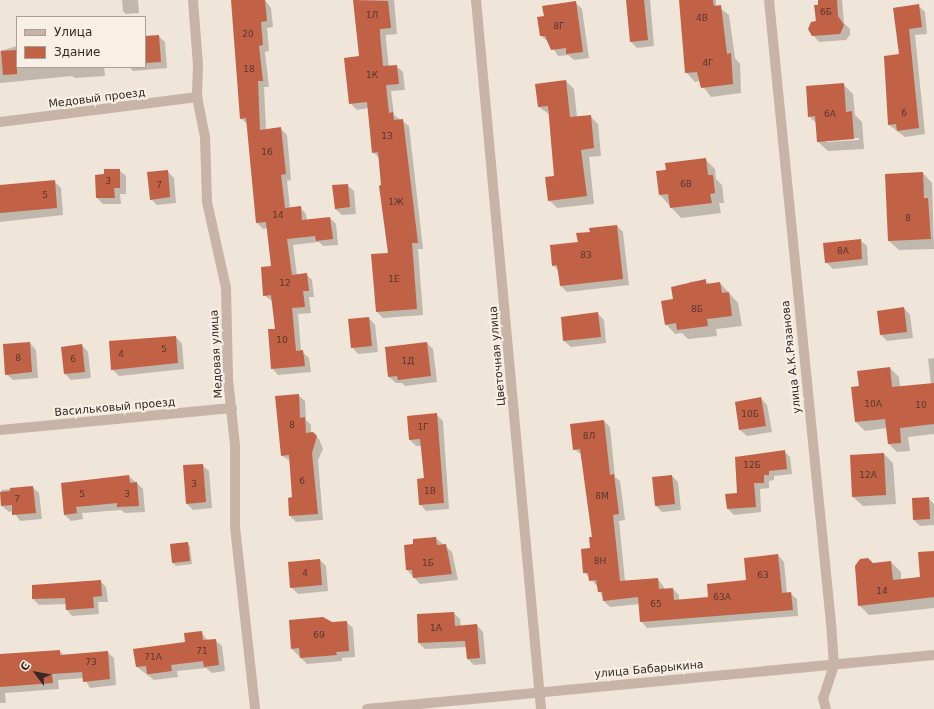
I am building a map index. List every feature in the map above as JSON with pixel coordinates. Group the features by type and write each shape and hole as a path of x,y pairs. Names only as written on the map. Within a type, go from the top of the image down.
{"street":[{"name":"Медовая улица","path":"193,0 198,65 197,97 204,137 208,202 226,288 228,379 235,446 235,527 256,709"},
{"name":"Цветочная улица","path":"476,0 541,709"},
{"name":"улица А.К.Рязанова","path":"769,0 834,665 823,698 826,709"},
{"name":"Медовый проезд","path":"0,122 197,97"},
{"name":"Васильковый проезд","path":"0,430 232,408"},
{"name":"улица Бабарыкина","path":"367,709 540,691 934,655"}],"building":[{"path":"231,0 265,0 267,21 261,22 263,45 259,46 263,81 258,81 260,130 281,127 286,174 281,175 285,208 301,206 302,220 330,217 333,239 316,241 315,236 287,239 292,275 307,273 309,291 303,291 305,307 292,308 296,351 303,350 305,366 271,369 268,329 275,329 271,295 263,296 261,267 271,266 266,222 256,223 246,118 240,119"},
{"path":"353,0 388,1 391,28 380,29 383,66 397,65 399,84 386,85 389,113 393,112 394,120 403,119 418,243 412,243 417,309 376,312 371,254 388,253 379,186 381,185 378,152 372,153 367,102 349,104 344,58 359,56"},
{"path":"626,0 644,0 648,40 630,42"},
{"path":"679,0 713,0 714,6 721,5 727,54 731,53 733,84 701,88 697,72 685,73"},
{"path":"818,0 837,0 838,16 844,25 840,34 812,36 808,29 811,22 816,21 814,5 818,5"},
{"path":"576,1 583,52 566,54 566,48 551,50 545,36 540,36 537,17 544,16 542,6"},
{"path":"919,4 922,27 909,29 919,128 897,131 896,124 888,125 884,56 899,54 893,8"},
{"path":"159,35 161,62 146,63 146,36"},
{"path":"16,50 17,74 3,75 1,51"},
{"path":"566,80 570,117 591,115 594,148 581,150 587,196 548,201 545,177 554,176 548,106 538,107 535,84"},
{"path":"844,83 846,112 852,111 854,139 817,142 815,116 808,117 806,86"},
{"path":"706,158 708,175 713,175 715,193 710,194 712,203 670,208 668,194 659,195 656,171 666,170 665,163"},
{"path":"104,169 120,169 120,188 114,188 115,198 96,198 95,175 104,174"},
{"path":"168,170 170,197 150,200 147,172"},
{"path":"923,172 924,198 928,198 931,239 888,241 885,174"},
{"path":"55,180 57,208 0,213 0,185"},
{"path":"348,184 350,207 335,209 332,185"},
{"path":"617,225 623,279 560,286 557,265 552,266 550,245 578,242 576,233 590,232 589,228"},
{"path":"861,239 862,259 825,263 823,243"},
{"path":"706,279 706,284 720,282 722,293 729,292 732,316 707,319 708,326 677,330 676,323 665,325 661,301 673,299 671,287"},
{"path":"904,307 907,332 880,335 877,311"},
{"path":"598,312 601,337 563,341 561,317"},
{"path":"369,317 372,346 351,348 348,319"},
{"path":"176,336 178,363 111,370 109,341"},
{"path":"30,342 32,372 5,375 3,344"},
{"path":"427,342 431,376 398,380 397,376 388,377 385,347"},
{"path":"82,344 85,372 64,374 61,347"},
{"path":"890,367 892,387 934,383 934,424 900,428 901,443 888,444 885,419 855,422 851,387 859,386 857,371"},
{"path":"299,394 300,418 305,417 306,433 313,432 317,436 312,453 318,514 289,516 288,498 292,497 289,455 281,456 275,396"},
{"path":"761,397 766,426 739,430 735,402"},
{"path":"437,413 444,503 419,505 417,479 424,478 420,439 409,440 407,416"},
{"path":"604,420 610,475 614,474 619,514 613,515 620,581 658,578 659,589 673,588 674,600 708,597 707,584 746,580 744,558 778,554 782,593 791,592 793,610 640,622 638,597 603,601 602,592 598,592 596,580 589,581 588,573 583,573 581,549 590,548 589,537 592,537 580,449 573,450 570,424"},
{"path":"785,450 787,469 769,471 769,475 764,475 764,483 754,483 756,507 727,509 725,494 737,493 735,457"},
{"path":"884,453 886,495 852,497 850,455"},
{"path":"203,464 206,502 186,504 183,465"},
{"path":"129,475 130,483 137,482 139,506 117,507 117,503 76,507 77,513 64,515 61,483"},
{"path":"672,475 675,504 655,506 652,477"},
{"path":"33,486 36,513 12,515 12,505 1,506 0,492 10,491 10,488"},
{"path":"929,497 930,519 913,520 912,498"},
{"path":"436,537 437,545 446,544 452,574 413,578 412,570 406,570 404,545 413,544 413,539"},
{"path":"188,542 190,561 172,563 170,544"},
{"path":"934,551 934,597 858,606 855,566 860,559 868,558 873,563 891,561 893,580 920,577 918,552"},
{"path":"320,559 322,585 290,588 288,562"},
{"path":"101,580 102,596 93,597 94,608 66,610 65,598 32,599 32,585"},
{"path":"454,612 455,626 477,624 480,658 467,659 465,641 418,643 417,614"},
{"path":"323,617 332,622 347,621 349,651 336,652 337,655 300,658 299,648 291,649 289,620"},
{"path":"202,631 203,640 216,639 219,665 204,667 203,661 171,665 172,671 150,674 147,674 146,666 136,667 133,649 185,642 184,633"},
{"path":"60,650 60,655 108,651 110,679 83,682 82,672 52,674 53,683 0,687 0,654"}]}
